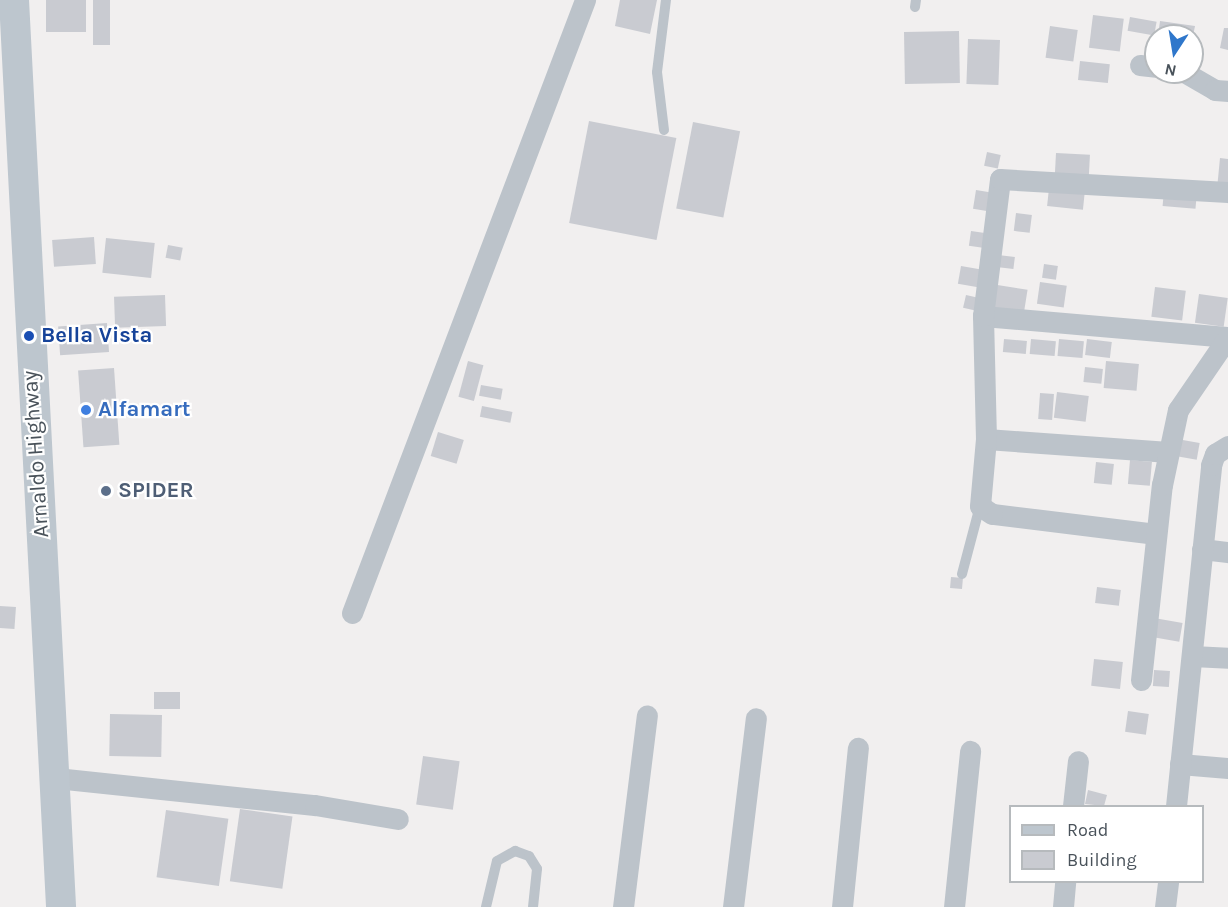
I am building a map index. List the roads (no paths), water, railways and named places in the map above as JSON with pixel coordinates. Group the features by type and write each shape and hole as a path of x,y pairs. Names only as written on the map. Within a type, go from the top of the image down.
{"main road":[{"name":"Arnaldo Highway","path":"15,0 13,227 56,778 61,907"}],"street":[{"path":"352,614 585,0"},
{"path":"1204,84 1215,90 1228,91"},
{"path":"1156,534 992,514 980,506 986,439 983,316 1000,179 1228,192"},
{"path":"983,316 1228,337 1178,410 1156,534 1141,680"},
{"path":"986,439 1169,452"},
{"path":"1176,805 1211,465 1215,454 1228,446"},
{"path":"1202,549 1228,552"},
{"path":"1192,656 1228,658"},
{"path":"623,907 647,715"},
{"path":"733,907 756,718"},
{"path":"842,907 858,748"},
{"path":"954,907 970,751"},
{"path":"1073,805 1078,761"},
{"path":"1180,764 1228,768"},
{"path":"56,778 315,805 398,819"},
{"path":"1063,907 1065,883"},
{"path":"1166,907 1168,883"}],"lane":[{"path":"664,130 657,72 666,0"},
{"path":"962,574 980,506"},
{"path":"486,907 497,861 515,851 529,856 537,869 533,907"}],"place":[{"name":"Bella Vista","path":"29,336"},
{"name":"Alfamart","path":"86,410"},
{"name":"SPIDER","path":"106,491"}]}
